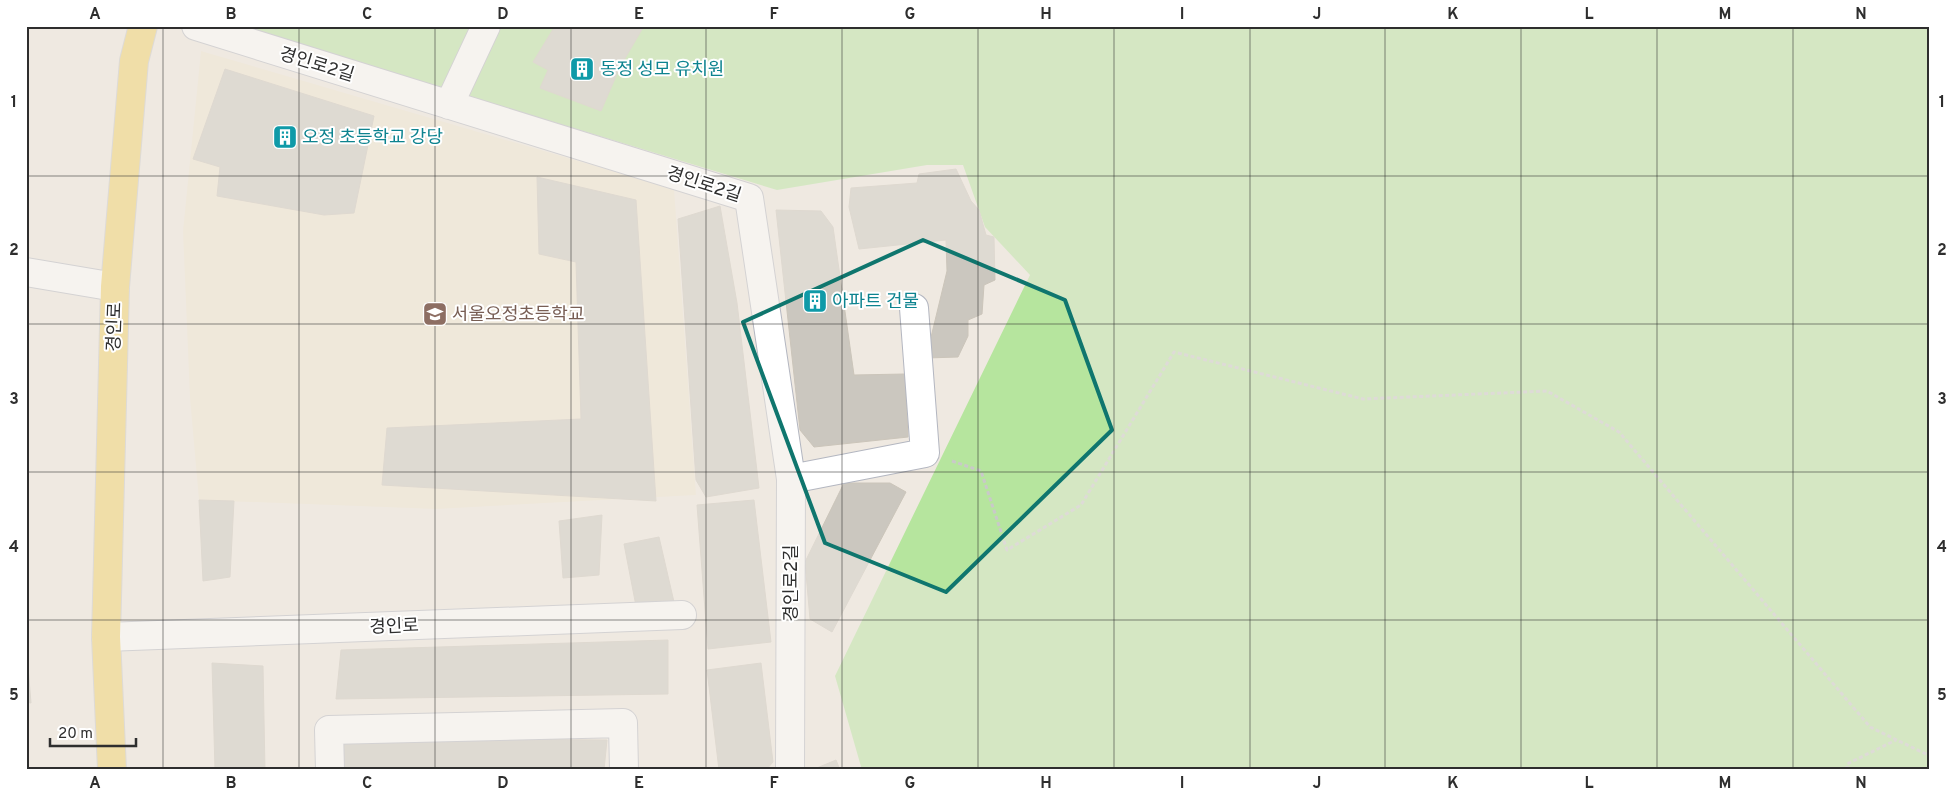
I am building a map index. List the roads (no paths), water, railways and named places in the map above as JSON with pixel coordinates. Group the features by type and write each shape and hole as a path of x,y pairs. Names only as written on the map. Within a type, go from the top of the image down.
{"main road":[{"name":"경인로","path":"112,770 106,637 115,287 134,61 142,26"}],"street":[{"name":"경인로2길","path":"196,26 749,198 791,479 790,770"},
{"path":"450,105 486,26"},
{"name":"경인로","path":"26,272 115,287"},
{"path":"791,479 925,453 914,308"},
{"name":"경인로","path":"106,637 682,615"},
{"path":"330,770 329,730 623,723 624,770"}],"place":[{"name":"동정 성모 유치원","path":"582,69"},
{"name":"오정 초등학교 강당","path":"285,137"},
{"name":"아파트 건물","path":"815,301"},
{"name":"서울오정초등학교","path":"435,314"}]}
